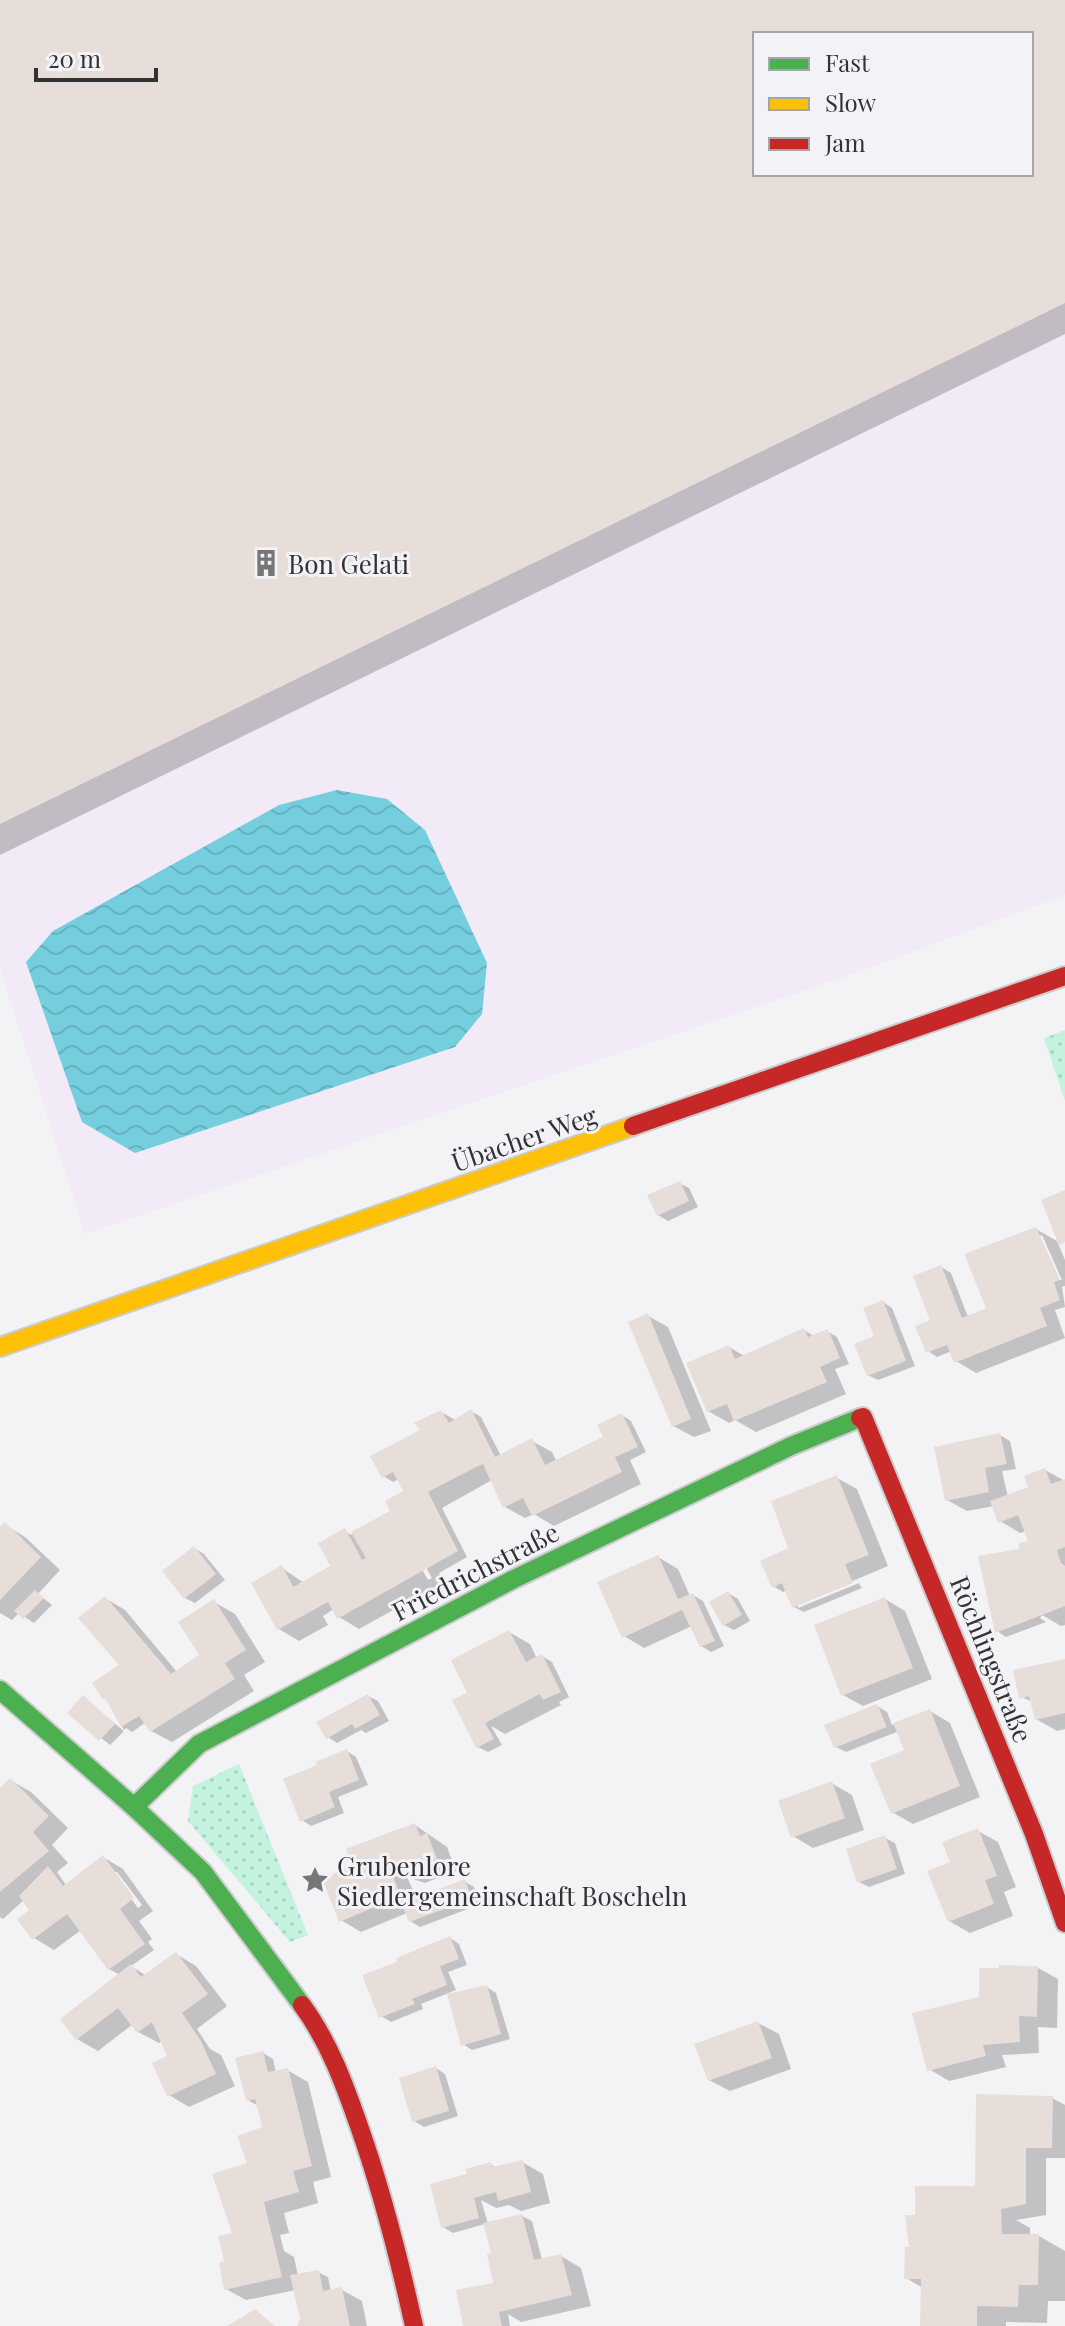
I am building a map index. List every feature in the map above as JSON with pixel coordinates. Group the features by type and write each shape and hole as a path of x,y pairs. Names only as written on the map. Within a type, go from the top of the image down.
{"street":[{"name":"Übacher Weg","path":"0,1347 1065,976"},
{"name":"Friedrichstraße","path":"134,1807 199,1744 571,1551 791,1446 863,1417"},
{"name":"Röchlingstraße","path":"863,1417 1011,1775 1065,1923"},
{"path":"0,1690 203,1872 307,2012 337,2063 368,2151 399,2256 414,2326"}],"shaded area":[{"path":"0,0 1065,0 1065,895 853,974 85,1234 0,969"}],"green space":[{"path":"1065,1030 1065,1101 1044,1038"},
{"path":"239,1764 308,1935 290,1942 188,1821 193,1786"}],"water":[{"path":"337,790 387,799 425,830 487,963 482,1014 455,1047 135,1153 82,1122 26,962 53,931 279,805"}],"building":[{"name":"Bon Gelati","path":"0,0 1065,0 1065,303 0,824"},
{"path":"680,1181 689,1201 657,1216 647,1195"},
{"path":"1065,1190 1065,1242 1059,1245 1041,1200"},
{"path":"1036,1227 1060,1280 1054,1282 1060,1300 1040,1308 1047,1326 954,1363 947,1345 926,1353 915,1326 930,1320 913,1276 941,1265 962,1318 986,1308 964,1254"},
{"path":"883,1300 906,1361 867,1376 854,1344 874,1336 863,1308"},
{"path":"648,1313 691,1419 672,1427 628,1322"},
{"path":"804,1328 808,1337 828,1329 840,1358 820,1367 827,1382 734,1421 727,1404 707,1412 686,1363 729,1345 735,1359"},
{"path":"471,1409 495,1457 532,1438 545,1465 603,1437 597,1425 622,1413 638,1447 615,1457 622,1472 532,1516 523,1498 503,1508 483,1464 476,1467 428,1492 458,1551 337,1619 328,1602 277,1630 251,1583 282,1565 293,1587 330,1566 318,1543 345,1528 362,1560 366,1558 351,1532 390,1511 385,1501 403,1491 393,1472 382,1478 370,1456 420,1430 414,1423 441,1410 449,1423"},
{"path":"1000,1433 1007,1464 985,1468 989,1492 945,1501 934,1447"},
{"path":"1045,1468 1051,1484 1065,1479 1065,1547 1057,1550 1065,1566 1065,1606 995,1633 978,1556 1019,1549 1019,1543 1028,1541 1018,1515 998,1523 990,1501 1028,1487 1024,1476"},
{"path":"837,1475 869,1555 845,1564 853,1583 792,1608 782,1583 772,1588 760,1561 788,1548 771,1501"},
{"path":"5,1522 41,1557 0,1600 0,1527"},
{"path":"194,1546 216,1574 184,1599 162,1571"},
{"path":"658,1555 678,1599 693,1593 715,1641 700,1647 682,1610 622,1638 597,1582"},
{"path":"35,1590 44,1598 23,1619 14,1611"},
{"path":"728,1591 742,1615 723,1626 709,1602"},
{"path":"105,1596 171,1674 199,1655 178,1622 214,1599 246,1650 225,1663 235,1679 150,1732 139,1716 121,1727 105,1698 103,1700 92,1683 119,1665 78,1618"},
{"path":"885,1597 913,1668 841,1696 814,1625"},
{"path":"509,1630 526,1662 542,1654 561,1692 543,1700 540,1694 485,1723 494,1739 476,1748 452,1700 467,1693 451,1660"},
{"path":"1065,1659 1065,1713 1035,1720 1029,1696 1019,1699 1013,1670"},
{"path":"368,1694 380,1715 355,1729 352,1724 326,1739 316,1722"},
{"path":"83,1695 115,1724 99,1741 67,1713"},
{"path":"877,1704 887,1727 834,1748 824,1725"},
{"path":"930,1709 960,1786 891,1814 870,1764 904,1750 893,1723"},
{"path":"347,1749 359,1780 329,1792 335,1807 300,1822 283,1779"},
{"path":"10,1778 49,1816 33,1832 49,1851 0,1892 0,1788"},
{"path":"832,1781 845,1818 791,1838 778,1801"},
{"path":"415,1823 420,1836 427,1833 437,1859 404,1873 389,1867 401,1896 339,1922 322,1878 352,1866 346,1849"},
{"path":"978,1828 997,1876 985,1880 994,1904 948,1922 927,1871 950,1862 942,1842"},
{"path":"885,1835 897,1869 857,1883 846,1849"},
{"path":"103,1855 134,1898 120,1909 145,1944 108,1970 67,1914 32,1940 17,1919 29,1910 19,1896 48,1866 63,1886"},
{"path":"465,1879 472,1899 409,1922 401,1903"},
{"path":"450,1936 459,1959 440,1966 447,1985 412,1999 415,2004 379,2018 362,1975"},
{"path":"176,1952 208,1994 182,2013 201,2041 216,2074 167,2097 152,2063 167,2056 152,2022 137,2033 118,2008 76,2040 60,2019 131,1964 141,1977"},
{"path":"999,1965 1038,1966 1037,2017 1019,2016 1020,2042 983,2045 986,2056 927,2071 912,2013 979,1997 979,1968 999,1968"},
{"path":"487,1985 501,2034 461,2046 447,1994"},
{"path":"758,2021 772,2058 708,2081 694,2044"},
{"path":"263,2051 268,2072 288,2068 312,2166 293,2171 299,2192 264,2202 282,2277 224,2290 219,2263 224,2261 218,2236 232,2233 212,2174 247,2163 237,2136 262,2127 255,2099 246,2101 235,2058"},
{"path":"436,2066 449,2111 412,2122 399,2078"},
{"path":"976,2094 1053,2096 1052,2148 1026,2148 1026,2204 1001,2209 1002,2234 1039,2234 1038,2285 1019,2285 1018,2307 977,2306 977,2326 920,2326 921,2279 904,2279 905,2247 909,2247 905,2215 915,2215 915,2186 975,2186"},
{"path":"523,2160 531,2192 498,2201 496,2192 474,2198 479,2218 441,2228 430,2184 467,2174 465,2169 491,2162 492,2167"},
{"path":"522,2214 534,2260 561,2254 572,2295 499,2312 502,2326 463,2326 456,2290 493,2283 487,2254 491,2253 483,2223"},
{"path":"319,2270 323,2291 342,2287 350,2326 297,2326 300,2319 290,2275"},
{"path":"255,2309 275,2326 227,2326"}],"traffic: fast":[{"path":"134,1807 199,1744 514,1579 791,1446 860,1418"},
{"path":"0,1690 203,1872 302,2005"}],"traffic: slow":[{"path":"0,1347 633,1126"}],"traffic: jam":[{"path":"633,1126 1065,976"},
{"path":"860,1418 863,1417 1034,1834 1065,1923"},
{"path":"302,2005 328,2048 359,2126 390,2225 414,2326"}],"place":[{"name":"Bon Gelati","path":"266,563"},
{"name":"Grubenlore Siedlergemeinschaft Boscheln","path":"315,1880"}]}
